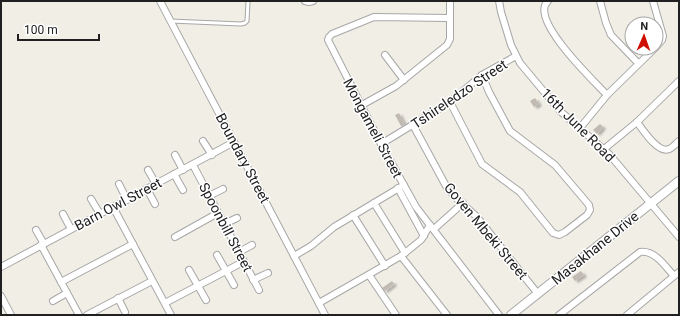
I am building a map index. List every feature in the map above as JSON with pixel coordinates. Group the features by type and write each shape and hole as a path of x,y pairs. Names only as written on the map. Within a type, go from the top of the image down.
{"street":[{"name":"Boundary Street","path":"160,1 325,315"},
{"path":"305,1 313,1"},
{"path":"362,105 389,91 447,44 450,38 450,1"},
{"name":"16th June Road","path":"499,1 503,21 511,46 520,63 560,111 604,149 679,237"},
{"path":"600,1 606,24 611,35 638,63"},
{"path":"653,1 657,16"},
{"path":"546,2 545,14 558,41 607,95"},
{"name":"Mongameli Street","path":"449,18 374,17 334,33 329,37 329,42 362,105 401,187 499,315"},
{"path":"385,55 404,80"},
{"name":"Tshireledzo Street","path":"381,144 450,102 482,75 516,56"},
{"path":"580,128 607,95 645,56"},
{"path":"450,102 482,164 520,192 553,233 557,235 562,234 587,215 590,210 589,205 558,168 510,131 489,92 482,75"},
{"path":"604,149 637,122 679,81"},
{"path":"637,122 658,148 669,150 679,141"},
{"name":"Goven Mbeki Street","path":"413,125 444,182 454,196 477,217 538,294"},
{"path":"203,141 212,155"},
{"name":"Barn Owl Street","path":"1,267 234,142"},
{"path":"175,156 183,170"},
{"name":"Spoonbill Street","path":"193,165 258,290"},
{"path":"148,170 156,184"},
{"path":"174,174 183,190"},
{"name":"Masakhane Drive","path":"511,315 679,181"},
{"path":"119,184 127,200"},
{"path":"294,256 311,246 334,227 401,187 424,236"},
{"path":"147,189 155,204"},
{"path":"208,196 223,189"},
{"path":"91,199 100,214"},
{"path":"374,203 403,254 447,315"},
{"path":"319,303 385,266 403,254 432,227 463,203"},
{"path":"113,207 171,315"},
{"path":"175,237 218,213"},
{"path":"63,214 71,229"},
{"path":"353,215 385,266"},
{"path":"224,224 237,218"},
{"path":"36,230 42,245 79,315"},
{"path":"61,282 133,244"},
{"path":"239,252 252,245"},
{"path":"559,315 640,252 653,254 677,274 630,314"},
{"path":"217,254 234,285"},
{"path":"165,303 243,262"},
{"path":"189,270 206,300"},
{"path":"253,280 268,273"},
{"path":"369,275 396,315"},
{"path":"89,315 152,280"},
{"path":"52,301 67,293"},
{"path":"1,296 11,315"},
{"path":"118,298 125,312"}],"lane":[{"path":"170,21 245,24 247,21 248,2"}],"building":[{"path":"535,98 539,104 534,107 530,101"},
{"path":"399,113 405,125 401,126 395,115"},
{"path":"600,124 603,127 597,134 593,130"},
{"path":"581,271 584,275 575,281 572,277"},
{"path":"392,281 394,284 385,291 382,288"}]}
